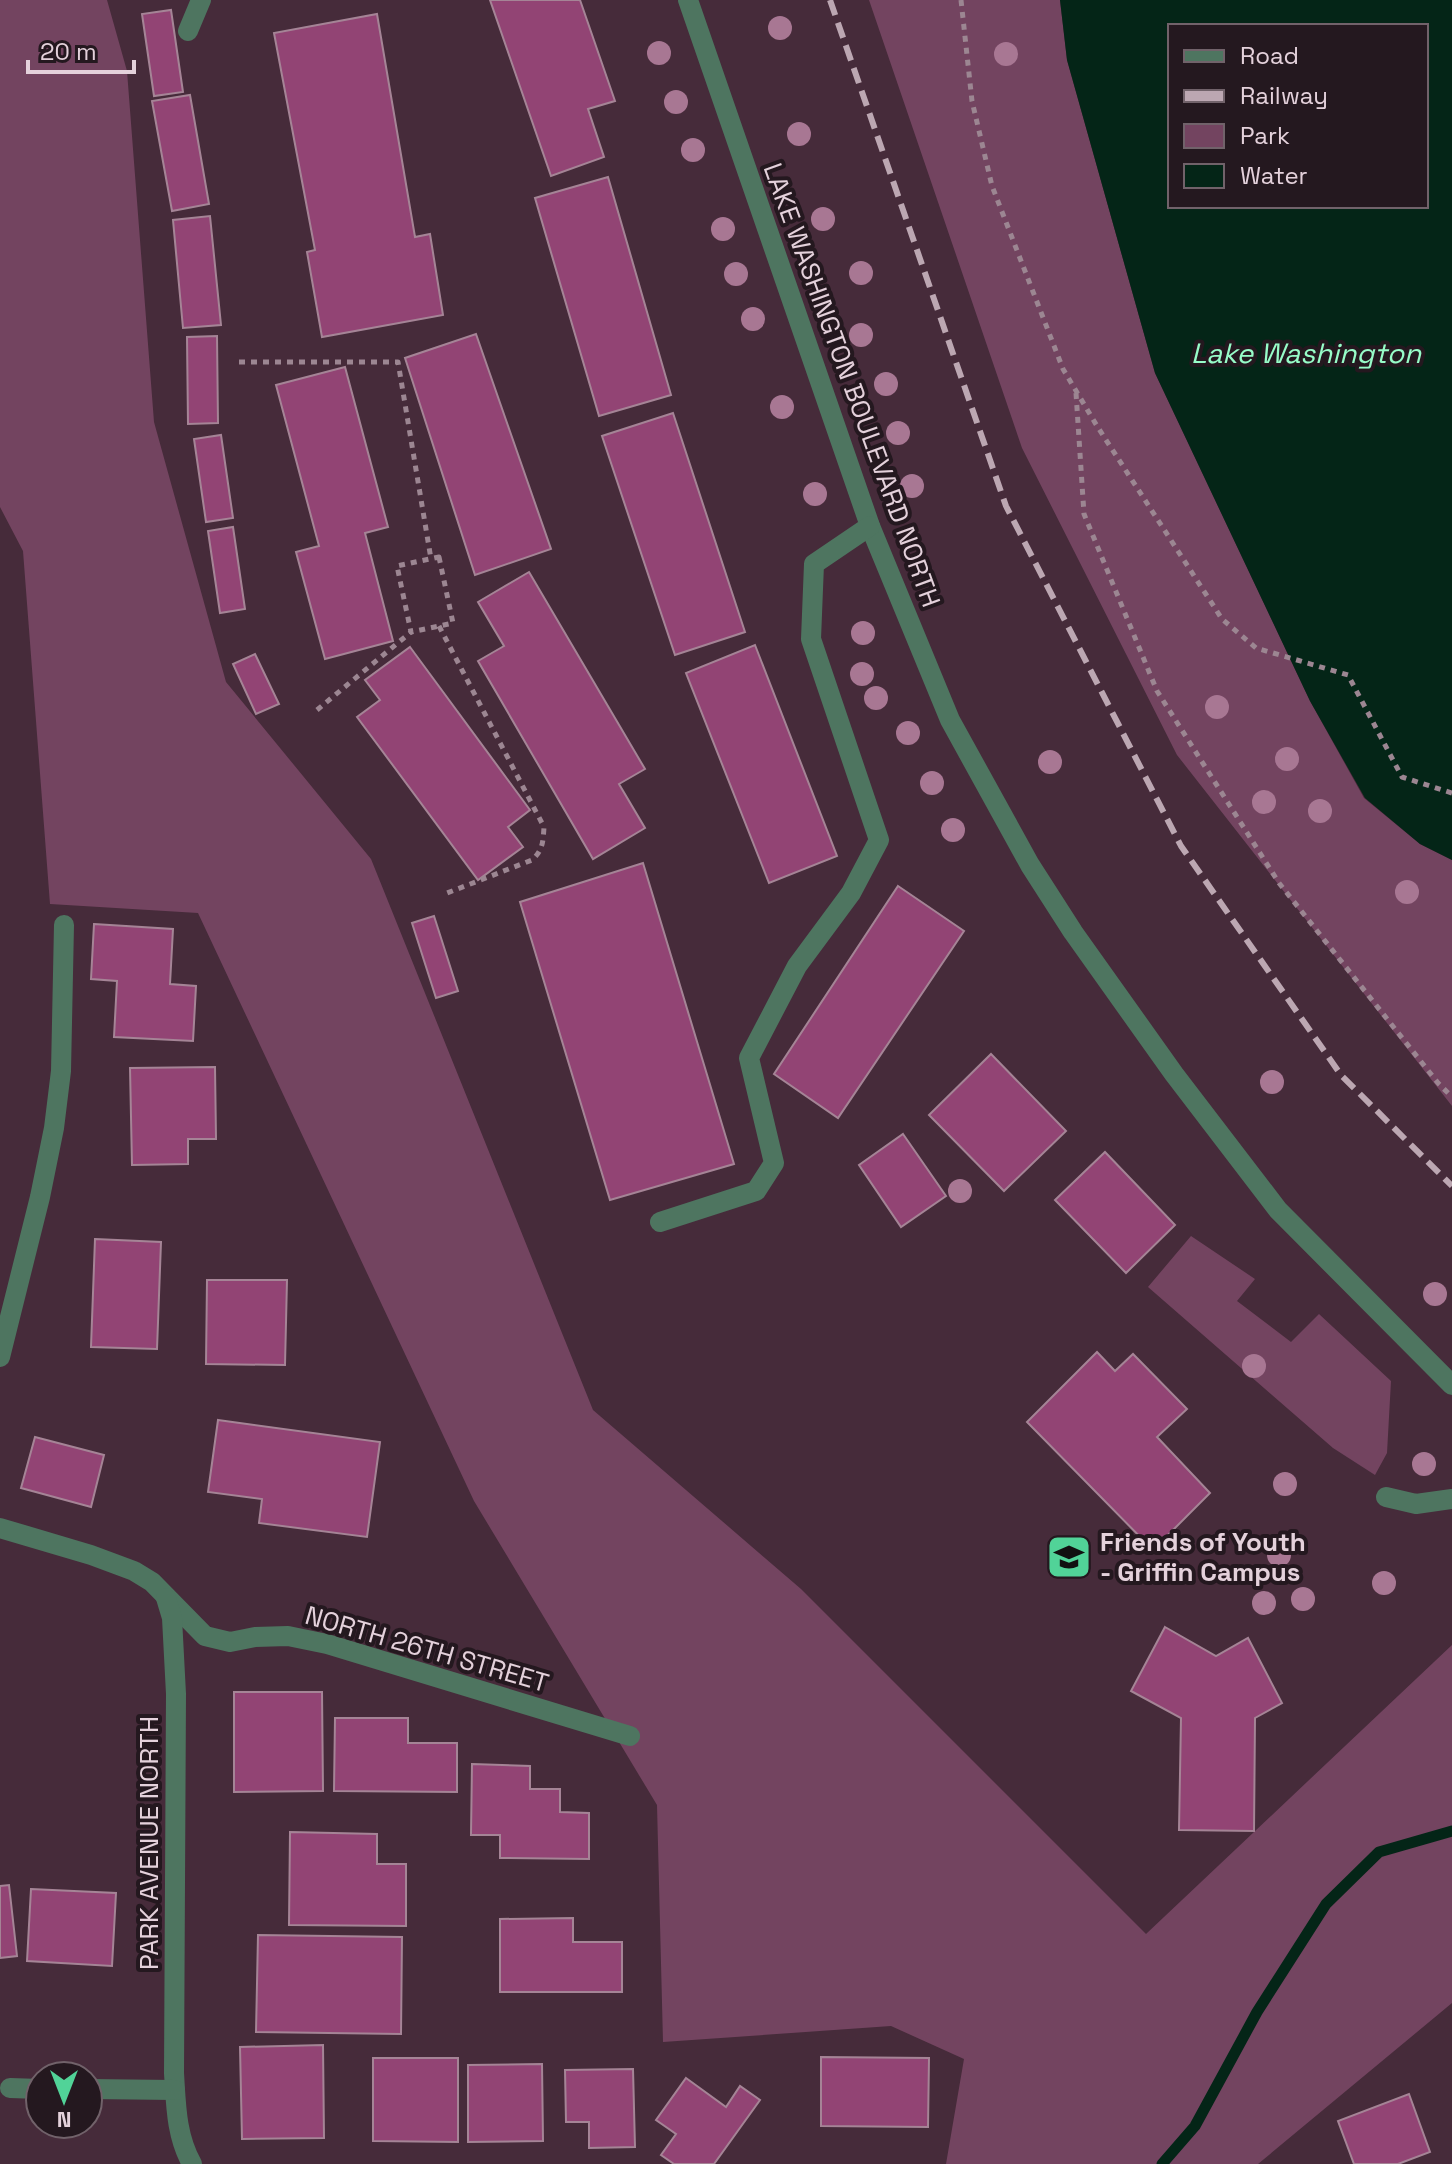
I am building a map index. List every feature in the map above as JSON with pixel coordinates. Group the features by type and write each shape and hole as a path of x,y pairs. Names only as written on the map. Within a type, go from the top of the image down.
{"street":[{"path":"188,31 201,0"},
{"name":"LAKE WASHINGTON BOULEVARD NORTH","path":"688,0 870,526 950,720 1030,865 1073,932 1174,1074 1278,1210 1452,1385"},
{"path":"660,1222 756,1191 774,1163 749,1058 797,966 851,893 879,840 811,639 814,564 870,526"},
{"path":"0,1357 54,1128 61,1071 64,925"},
{"path":"1386,1497 1416,1504 1452,1499"},
{"name":"NORTH 26TH STREET","path":"0,1528 134,1571 152,1582 205,1636 230,1642 255,1637 288,1636 327,1644 630,1736"},
{"name":"PARK AVENUE NORTH","path":"166,1598 172,1618 176,1694 176,2115 183,2148 192,2164"},
{"path":"10,2088 24,2088"},
{"path":"104,2089 175,2090"}],"path":[{"path":"961,0 972,101 992,186 1063,369 1075,389 1222,619 1256,648 1348,675 1402,777 1452,793"},
{"path":"239,362 398,362 431,559"},
{"path":"1075,389 1084,514 1157,691 1279,883 1452,1097"},
{"path":"317,710 411,632 453,623 439,557 397,566 411,632"},
{"path":"439,626 544,827 540,853 532,860 442,895"}],"green space":[{"path":"0,0 107,0 127,71 154,422 226,682 371,859 593,1410 801,1589 1146,1934 1452,1645 1452,2003 1258,2164 946,2164 964,2059 891,2026 663,2042 657,1805 474,1501 198,913 50,904 23,551 0,507"},
{"path":"869,0 1060,0 1067,60 1155,373 1310,701 1364,798 1420,844 1452,860 1452,1106 1177,755 1022,448"},
{"path":"1191,1236 1255,1279 1237,1301 1291,1342 1319,1314 1391,1381 1387,1453 1375,1475 1333,1448 1148,1287"}],"water":[{"name":"Lake Washington","path":"1060,0 1452,0 1452,860 1420,844 1365,798 1310,701 1155,373 1067,60"}],"building":[{"path":"490,0 580,0 615,101 588,109 604,157 551,176"},
{"path":"171,10 183,92 154,96 142,14"},
{"path":"377,14 415,237 430,234 443,315 322,337 307,252 315,250 274,33"},
{"path":"190,95 209,204 172,211 152,101"},
{"path":"608,177 671,395 599,416 535,198"},
{"path":"210,216 221,325 183,328 173,220"},
{"path":"476,334 551,549 475,575 405,358"},
{"path":"217,336 218,423 188,424 187,337"},
{"path":"345,367 388,527 365,533 393,641 325,659 296,552 319,546 276,385"},
{"path":"673,413 745,632 675,655 602,436"},
{"path":"221,435 233,518 206,522 194,439"},
{"path":"233,527 245,609 220,613 208,531"},
{"path":"529,572 645,769 619,784 645,828 593,859 478,661 504,646 478,602"},
{"path":"755,645 837,856 769,883 686,673"},
{"path":"410,647 530,810 508,827 523,847 478,880 357,717 380,700 365,680"},
{"path":"255,654 279,704 256,714 233,664"},
{"path":"643,863 734,1164 610,1200 520,902"},
{"path":"898,886 964,931 838,1118 774,1074"},
{"path":"434,916 458,991 436,998 412,923"},
{"path":"94,924 173,929 170,984 196,986 193,1041 114,1037 117,981 91,979"},
{"path":"991,1054 1066,1131 1004,1191 929,1115"},
{"path":"215,1067 216,1139 188,1139 188,1164 132,1165 130,1068"},
{"path":"903,1134 946,1196 901,1227 859,1165"},
{"path":"1105,1152 1175,1225 1126,1273 1055,1200"},
{"path":"95,1239 161,1242 157,1349 91,1347"},
{"path":"207,1280 287,1280 285,1365 206,1364"},
{"path":"1097,1352 1115,1371 1133,1354 1187,1409 1157,1437 1210,1493 1153,1550 1027,1422"},
{"path":"218,1420 380,1442 367,1537 259,1523 262,1499 208,1492"},
{"path":"35,1437 104,1455 91,1507 21,1488"},
{"path":"1165,1627 1216,1656 1248,1638 1282,1703 1255,1718 1254,1831 1179,1830 1181,1718 1131,1691"},
{"path":"234,1692 322,1692 323,1791 234,1792"},
{"path":"335,1718 408,1718 408,1743 457,1743 457,1792 334,1791"},
{"path":"472,1764 530,1766 530,1789 560,1789 560,1812 589,1813 589,1859 500,1858 500,1835 471,1835"},
{"path":"290,1832 377,1834 377,1864 406,1864 406,1926 289,1925"},
{"path":"9,1885 17,1956 0,1958 0,1886"},
{"path":"31,1889 116,1893 112,1966 27,1961"},
{"path":"573,1918 573,1942 622,1942 622,1992 500,1992 500,1919"},
{"path":"258,1935 402,1937 401,2034 256,2032"},
{"path":"323,2045 324,2138 242,2139 240,2047"},
{"path":"821,2057 929,2058 928,2127 821,2126"},
{"path":"373,2058 458,2058 458,2142 373,2141"},
{"path":"542,2064 543,2141 468,2142 468,2065"},
{"path":"633,2069 635,2147 589,2148 589,2122 566,2122 565,2070"},
{"path":"686,2078 726,2107 740,2086 760,2100 714,2164 674,2164 661,2155 676,2134 656,2120"},
{"path":"1409,2094 1430,2152 1398,2164 1354,2164 1338,2121"}],"waterway":[{"path":"1162,2164 1195,2126 1257,2012 1326,1904 1379,1852 1452,1831"}],"railway":[{"path":"830,0 1006,506 1181,846 1341,1075 1452,1186"}],"place":[{"name":"Friends of Youth - Griffin Campus","path":"1069,1557"}]}
